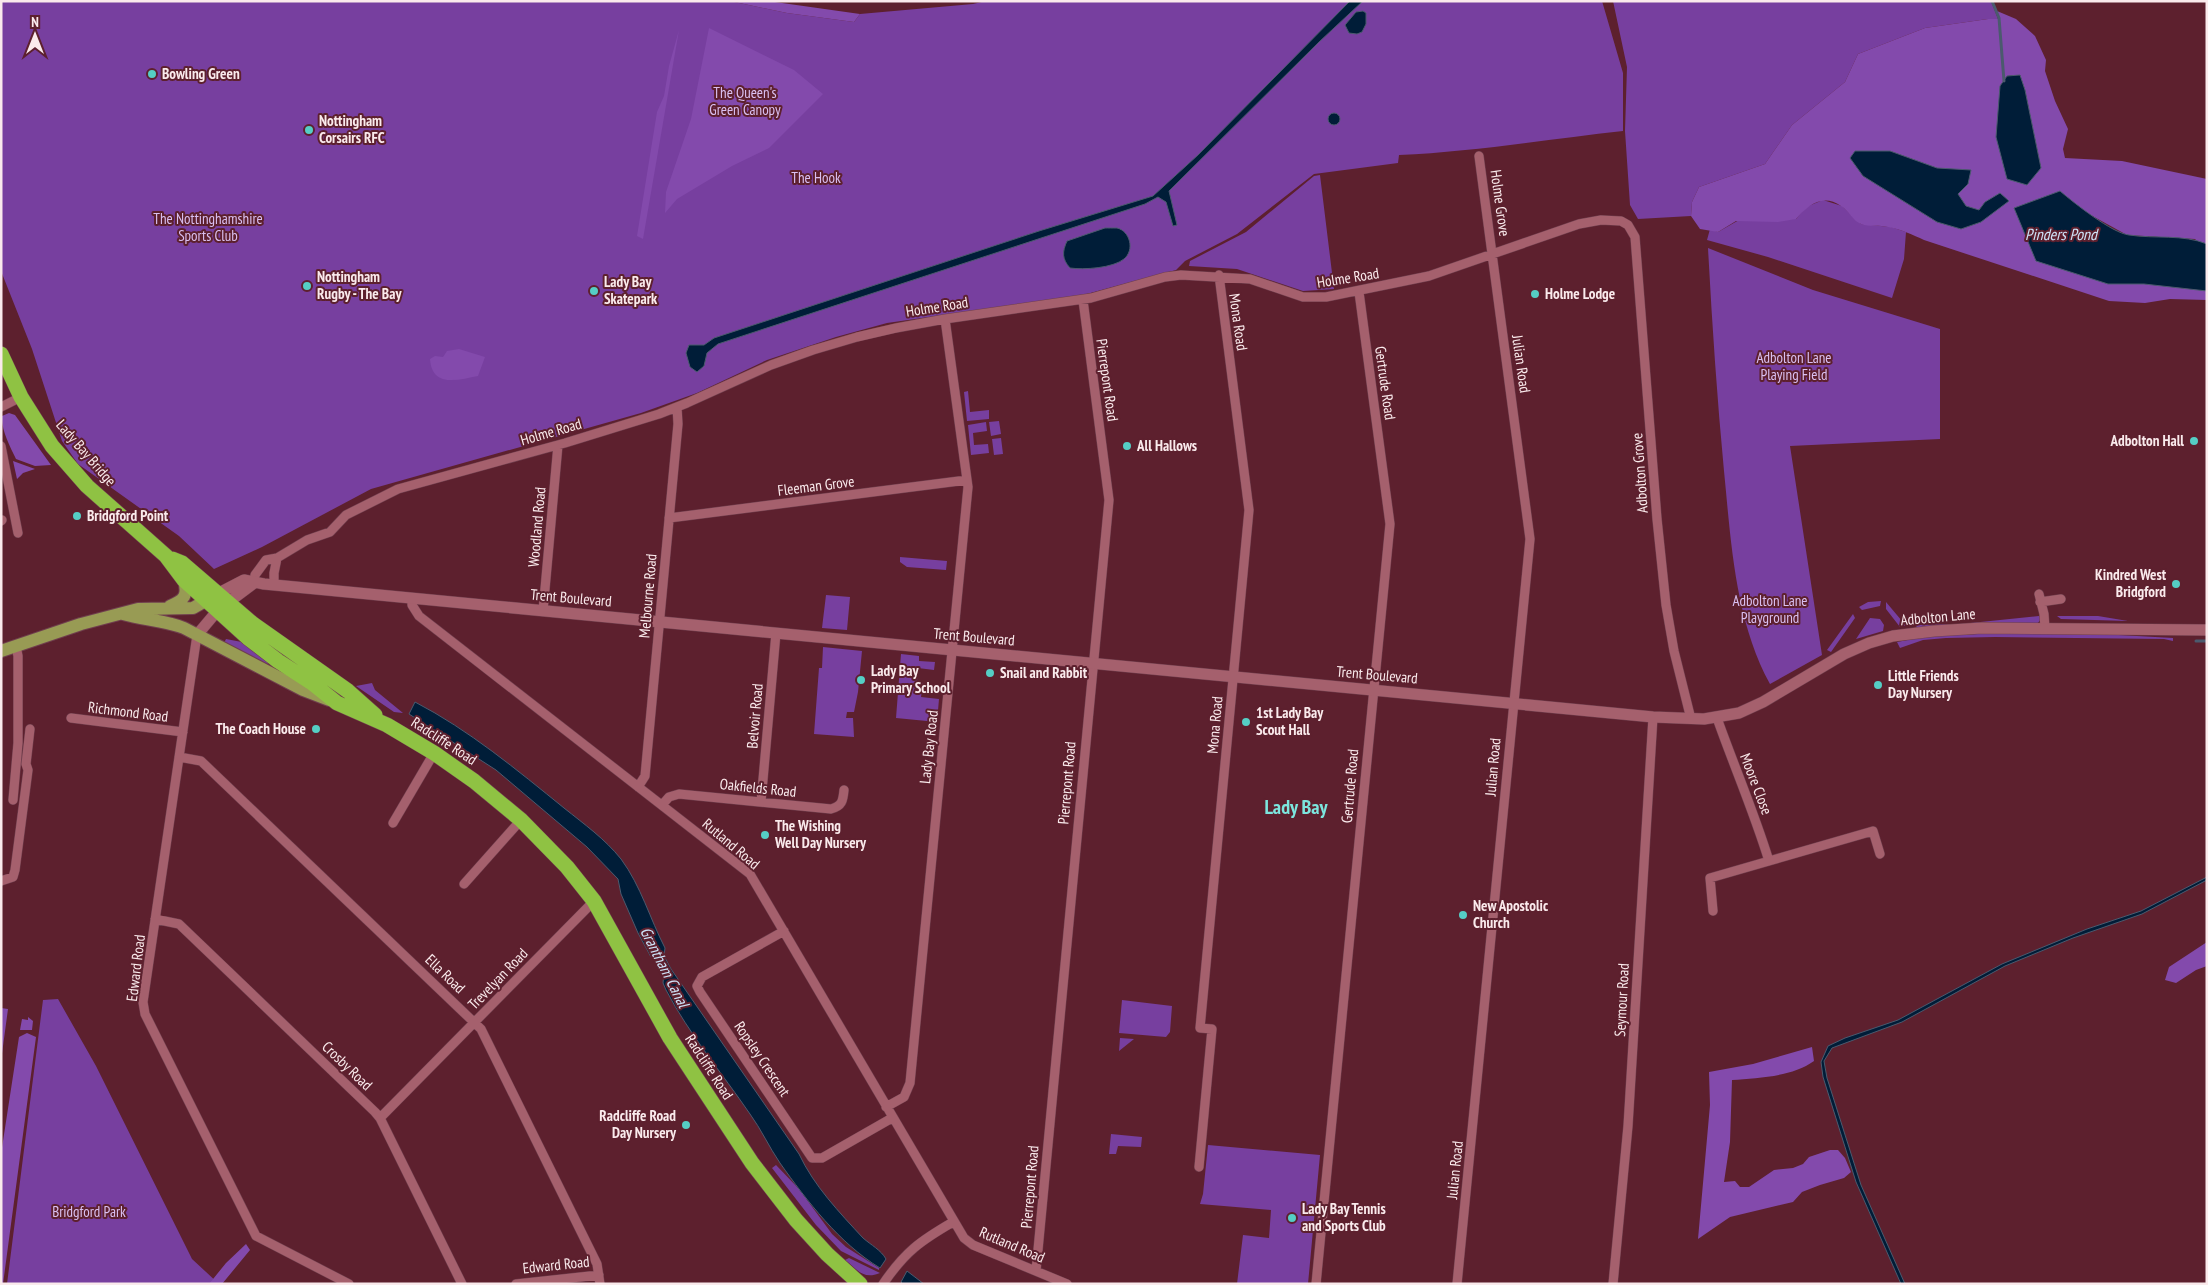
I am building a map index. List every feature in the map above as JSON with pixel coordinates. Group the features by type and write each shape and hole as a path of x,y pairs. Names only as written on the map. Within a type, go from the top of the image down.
{"highway":[{"name":"Lady Bay Bridge","path":"1,354 20,397 52,446 87,486 166,556 184,580 212,596"},
{"name":"Lady Bay Bridge","path":"166,556 182,563 212,596"},
{"name":"Radcliffe Road","path":"212,596 271,655 337,702 387,726 434,753 474,781 521,820 567,867 594,901 670,1038 747,1155 796,1220 827,1254 859,1283"},
{"name":"Radcliffe Road","path":"212,596 348,690 387,726"}],"main road":[{"path":"166,608 184,600 186,589 184,580"},
{"name":"Radcliffe Road","path":"1,651 81,624 138,609 193,608 212,596"},
{"name":"Radcliffe Road","path":"123,614 168,622 303,690 337,702"}],"street":[{"name":"Holme Grove","path":"1479,156 1493,254"},
{"name":"Holme Road","path":"254,583 258,569 266,560 277,558 307,540 330,532 346,514 398,489 558,445 677,407 771,365 813,350 896,328 945,319 1083,300 1170,276 1219,276 1250,279 1303,297 1326,297 1359,292 1429,276 1579,224 1613,220 1628,224"},
{"name":"Adbolton Grove","path":"1628,224 1635,237 1656,510 1666,605 1674,651 1691,719"},
{"name":"Julian Road","path":"1458,1284 1530,539 1493,254"},
{"name":"Mona Road","path":"1199,1167 1212,1029 1200,1028 1249,510 1219,276"},
{"name":"Gertrude Road","path":"1316,1284 1390,524 1359,292"},
{"name":"Pierrepont Road","path":"1036,1271 1109,500 1083,300"},
{"name":"Lady Bay Road","path":"886,1107 904,1096 910,1084 967,500 967,480 945,319"},
{"path":"1,407 20,397"},
{"name":"Melbourne Road","path":"638,787 645,776 678,424 677,407"},
{"name":"Woodland Road","path":"543,611 558,445"},
{"path":"1,446 18,533"},
{"name":"Fleeman Grove","path":"669,518 967,480"},
{"path":"274,585 277,558"},
{"name":"Trent Boulevard","path":"212,596 244,580 274,585 1093,664 1691,719"},
{"path":"197,635 212,596"},
{"name":"Rutland Road","path":"412,598 412,605 419,616 750,874 964,1238 973,1245 1067,1284"},
{"path":"2045,628 2044,614 2039,598 2061,599"},
{"name":"Adbolton Lane","path":"1691,719 1717,718 1738,713 1763,702 1844,654 1889,636 1934,630 2045,628 2207,630"},
{"name":"Belvoir Road","path":"761,802 776,633"},
{"name":"Edward Road","path":"197,635 144,1002 145,1014 256,1236 349,1284"},
{"path":"13,800 18,744 18,656 16,646"},
{"name":"Seymour Road","path":"1613,1284 1628,1126 1653,717"},
{"name":"Richmond Road","path":"71,718 183,732"},
{"name":"Moore Close","path":"1717,718 1745,795 1754,814 1769,861"},
{"path":"1,881 13,878 15,870 28,770 26,764 30,729"},
{"path":"392,823 434,753"},
{"name":"Ella Road","path":"179,757 201,761 481,1029 597,1264 600,1279"},
{"name":"Oakfields Road","path":"662,805 669,797 679,794 831,809 838,807 843,802 844,790"},
{"path":"464,884 521,820"},
{"path":"1714,911 1710,878 1873,831 1880,854"},
{"name":"Trevelyan Road","path":"380,1118 594,901"},
{"name":"Crosby Road","path":"156,919 180,924 380,1118 462,1284"},
{"name":"Ropsley Crescent","path":"784,931 702,977 697,986 700,992 812,1158 822,1158 892,1118"},
{"path":"883,1284 899,1261 916,1244 953,1222"},
{"name":"Edward Road","path":"516,1284 600,1279"}],"green space":[{"path":"1,1 730,1 787,13 854,22 860,14 973,4 986,1 1602,1 1623,73 1623,131 1483,148 1399,155 1398,163 1314,174 1237,234 1185,261 1176,270 1083,295 887,323 836,337 767,360 697,393 641,413 371,489 262,547 214,569 179,536 78,464 62,441 32,349 1,271"},
{"path":"730,1 768,1 860,14 854,22 787,13"},
{"path":"1613,1 1991,1 1998,19 1925,28 1858,54 1845,82 1792,125 1765,164 1699,187 1692,202 1691,216 1638,219 1630,205 1625,131 1627,67"},
{"path":"1997,11 2016,19 2035,36 2046,60 2045,71 2055,101 2068,129 2063,149 2065,158 2122,161 2207,179 2207,251 2195,239 2127,235 2087,213 2060,192 2108,284 2144,283 2207,276 2207,300 2170,299 2145,303 2109,301 1924,240 1898,229 1861,224 1841,206 1828,201 1816,202 1796,219 1778,222 1736,221 1718,232 1700,229 1691,216 1692,202 1699,187 1765,164 1792,125 1845,82 1858,54 1925,28 2000,19","holes":["2020,75 2025,90 2041,168 2000,86 2007,76","1890,151 1937,168 1951,170 1968,184 1958,194 1966,206 1979,210 1985,202 1981,222 1961,229 1937,222 1863,176 1850,158"]},
{"name":"The Queen's Green Canopy","path":"709,28 794,70 823,94 769,148 732,166 677,199 665,213 666,192 691,119"},
{"path":"679,30 643,239 637,236 657,112 664,96 669,66"},
{"path":"1320,175 1334,289 1303,291 1237,269 1189,266 1190,261 1246,232 1314,176"},
{"path":"1823,200 1842,206 1861,224 1891,227 1906,232 1904,259 1892,298 1768,257 1707,240 1710,229 1718,232 1739,220 1796,219 1806,207"},
{"name":"Adbolton Lane Playing Field","path":"1708,248 1813,290 1940,329 1940,439 1790,446 1822,655 1770,684 1749,634 1736,580 1732,553 1719,415"},
{"path":"459,349 485,357 478,376 455,380 441,378 432,368 430,359 435,356 443,357 447,351"},
{"path":"968,391 970,412 989,410 989,419 967,421 964,392"},
{"path":"9,413 15,415 51,465 35,466 16,459 6,438 2,421 2,416"},
{"path":"999,421 1001,434 991,436 989,422"},
{"path":"986,422 987,431 973,433 974,445 988,444 989,453 971,455 968,425"},
{"path":"1001,438 1003,454 994,455 992,439"},
{"path":"13,461 35,469 23,473 17,479"},
{"path":"900,557 947,561 946,570 907,567 900,562"},
{"path":"826,595 850,597 847,630 822,628"},
{"path":"1881,601 1880,606 1862,610 1859,607 1868,602"},
{"path":"1886,602 1902,621 1920,621 1900,627 1886,609"},
{"path":"1853,614 1855,618 1831,652 1827,650"},
{"path":"2039,616 2042,618 2037,624 1917,628 1916,625 1961,624"},
{"path":"2057,616 2098,616 2128,621 2061,619"},
{"path":"1870,618 1880,619 1884,625 1883,631 1856,639"},
{"path":"2002,633 2119,635 2173,638 2173,641 2164,639 1946,638 1923,640 1900,648 1897,642 1928,636"},
{"path":"226,639 247,643 269,661 267,665 224,643"},
{"path":"823,647 862,651 854,712 847,712 846,718 853,718 854,737 814,734 819,668 822,668"},
{"path":"901,654 919,656 919,661 935,662 934,670 918,668 917,682 923,683 921,697 939,699 937,722 896,718"},
{"path":"372,683 375,690 403,713 394,712 356,686"},
{"path":"2207,942 2207,966 2196,970 2176,983 2165,980 2169,967"},
{"name":"Bridgford Park","path":"58,999 96,1066 192,1259 219,1284 7,1284 43,1000"},
{"path":"1122,1000 1172,1006 1170,1032 1166,1037 1119,1033"},
{"path":"1,1008 8,1009 1,1061"},
{"path":"28,1017 33,1021 32,1030 20,1030 22,1019 28,1020"},
{"path":"27,1033 36,1037 3,1284 1,1284 1,1154 19,1037"},
{"path":"1120,1038 1134,1039 1119,1051"},
{"path":"1812,1047 1814,1061 1796,1070 1775,1076 1732,1080 1730,1142 1724,1182 1735,1181 1740,1187 1749,1187 1774,1170 1793,1168 1803,1164 1809,1157 1830,1150 1838,1150 1845,1158 1851,1172 1844,1178 1802,1192 1793,1202 1730,1217 1698,1239 1710,1105 1709,1072 1753,1064"},
{"path":"1111,1134 1142,1137 1141,1147 1118,1146 1116,1154 1109,1154"},
{"name":"Lady Bay Tennis and Sports Club","path":"1208,1145 1320,1155 1308,1284 1237,1284 1243,1235 1269,1238 1271,1210 1200,1204 1203,1194"},
{"path":"776,1165 799,1189 832,1234 846,1247 879,1268 879,1270 841,1251 816,1225 772,1168"},
{"path":"246,1244 250,1250 222,1284 209,1284 226,1263"},
{"path":"849,1258 880,1273 865,1275 845,1260"}],"water":[{"path":"1350,1 1363,1 1169,191 1177,225 1173,226 1166,202 1158,197 1145,204 718,344 707,353 704,366 697,372 690,367 686,353 689,345 704,345 714,338 1039,231 1153,196 1198,155"},
{"path":"1363,11 1366,13 1366,24 1362,32 1357,34 1349,33 1345,25 1356,12"},
{"path":"2020,75 2025,90 2041,168 2027,185 2007,179 1996,137 2000,86 2007,76"},
{"path":"1336,113 1339,114 1339,124 1332,125 1329,124 1328,117 1329,114"},
{"path":"1855,151 1890,151 1937,168 1971,170 1968,184 1958,194 1966,206 1979,210 1985,202 2000,193 2009,201 1981,222 1961,229 1937,222 1863,176 1850,158"},
{"name":"Pinders Pond","path":"2060,191 2093,217 2122,233 2188,239 2207,244 2207,291 2144,284 2108,284 2036,261 2014,208"},
{"path":"1105,228 1117,228 1128,237 1130,246 1124,259 1106,266 1083,269 1070,268 1065,262 1064,255 1067,241"},
{"name":"Grantham Canal","path":"415,702 454,725 510,765 594,832 621,859 640,891 665,948 664,956 671,969 799,1154 820,1188 863,1238 884,1256 886,1259 880,1268 837,1234 801,1192 780,1163 754,1120 695,1038 666,990 663,983 664,973 658,962 651,957 638,933 621,894 618,879 587,847 496,770 409,714"},
{"path":"2207,877 2207,880 2142,914 2073,938 2005,966 1902,1022 1832,1048 1824,1061 1827,1078 1861,1185 1905,1284 1901,1284 1856,1182 1823,1077 1821,1062 1828,1046 1845,1038 1898,1020 2002,964 2087,929 2141,911"},
{"path":"907,1271 924,1284 903,1284 901,1282"}],"waterway":[{"path":"1992,1 1999,18 2004,81"},
{"path":"2196,641 2207,641"}],"place":[{"name":"Bowling Green","path":"152,74"},
{"name":"Nottingham Corsairs RFC","path":"309,130"},
{"name":"Nottingham Rugby - The Bay","path":"307,286"},
{"name":"Lady Bay Skatepark","path":"594,291"},
{"name":"Holme Lodge","path":"1535,294"},
{"name":"Adbolton Hall","path":"2194,441"},
{"name":"All Hallows","path":"1127,446"},
{"name":"Bridgford Point","path":"77,516"},
{"name":"Kindred West Bridgford","path":"2176,584"},
{"name":"Snail and Rabbit","path":"990,673"},
{"name":"Lady Bay Primary School","path":"861,680"},
{"name":"Little Friends Day Nursery","path":"1878,685"},
{"name":"1st Lady Bay Scout Hall","path":"1246,722"},
{"name":"The Coach House","path":"316,729"},
{"name":"The Wishing Well Day Nursery","path":"765,835"},
{"name":"New Apostolic Church","path":"1463,915"},
{"name":"Radcliffe Road Day Nursery","path":"686,1125"},
{"name":"Lady Bay Tennis and Sports Club","path":"1292,1218"}],"district":[{"name":"Lady Bay","path":"1296,807"}],"park label":[{"name":"The Hook","path":"816,178"},
{"name":"The Nottinghamshire Sports Club","path":"208,228"},
{"name":"Adbolton Lane Playground","path":"1770,610"}]}
